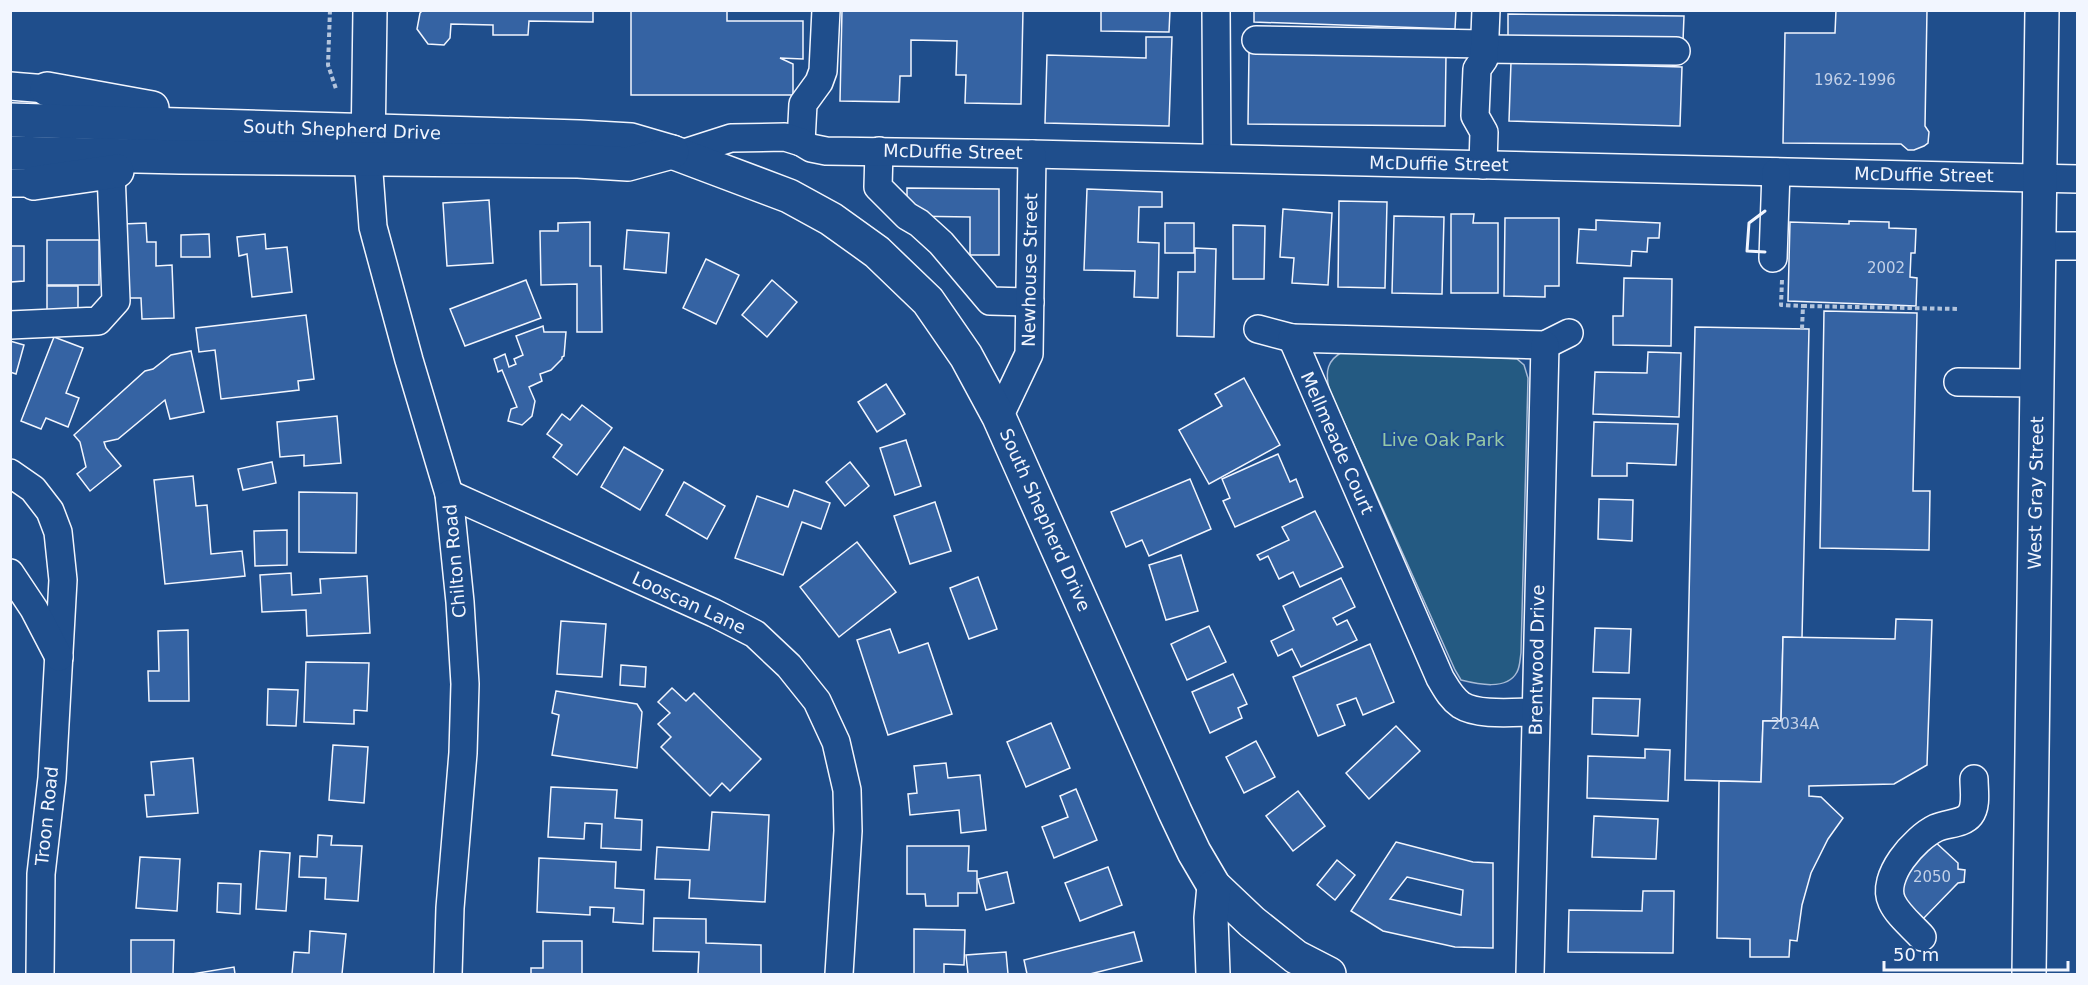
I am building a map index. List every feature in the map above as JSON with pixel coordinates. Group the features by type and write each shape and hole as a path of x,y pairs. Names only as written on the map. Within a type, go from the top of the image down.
{"main road":[{"path":"368,145 370,10"},
{"name":"West Gray Street","path":"2029,975 2042,10"},
{"path":"47,89 254,127"},
{"name":"South Shepherd Drive","path":"10,120 254,127 368,145 628,164 675,153 789,196 831,219 877,252 928,301 966,356 999,417 1175,812 1194,852 1214,886 1252,922 1296,957 1329,975"},
{"name":"South Shepherd Drive","path":"10,153 180,157 368,145"},
{"path":"22,183 111,172 180,157"},
{"path":"1213,975 1214,886"}],"street":[{"path":"801,142 803,104 824,71 826,10"},
{"path":"1216,10 1217,158"},
{"path":"1483,165 1484,132 1475,116 1477,69 1485,51 1486,10"},
{"path":"1256,40 1485,51 1676,51"},
{"path":"10,86 47,89"},
{"name":"McDuffie Street","path":"675,153 731,138 785,137 811,148 826,151 2078,179"},
{"name":"Chilton Road","path":"368,145 373,227 449,494 460,602 465,684 461,784 450,908 448,975"},
{"path":"879,151 878,187 907,216 919,223 941,243 990,301 1030,302"},
{"name":"Newhouse Street","path":"999,417 1029,354 1032,154"},
{"path":"10,325 98,321 116,301 111,172"},
{"path":"1773,258 1776,172"},
{"path":"2039,246 2078,246"},
{"path":"1258,329 1292,338 1545,345 1569,333"},
{"name":"Mellmeade Court","path":"1292,338 1449,694 1471,710 1536,712"},
{"name":"Brentwood Drive","path":"1530,975 1545,345"},
{"path":"1958,382 2037,383"},
{"name":"Troon Road","path":"10,473 33,489 50,511 58,532 63,580 52,778 41,874 40,975"},
{"name":"Looscan Lane","path":"449,494 714,613 755,634 789,666 818,701 836,742 847,790 848,831 839,975"},
{"path":"10,573 34,609 60,658"},
{"path":"1922,937 1892,903 1891,876 1907,853 1931,831 1969,817 1974,809 1974,779"}],"path":[{"path":"330,10 328,65 336,89"},
{"path":"1773,258 1783,259 1781,305 1959,309"},
{"path":"1803,306 1803,329"}],"green space":[{"name":"Live Oak Park","path":"1344,351 1517,359 1524,365 1528,378 1521,653 1517,672 1506,682 1491,685 1468,682 1461,680 1455,670 1329,389 1327,377 1329,367 1334,358"}],"building":[{"path":"423,10 593,10 593,22 529,21 528,35 493,35 493,25 451,24 450,38 444,45 428,44 417,29 420,13"},
{"path":"631,10 739,10 727,11 727,21 803,21 803,59 780,58 793,64 793,95 631,95"},
{"path":"842,10 1023,10 1021,104 965,103 966,75 956,75 957,41 911,40 911,76 900,76 899,102 840,101"},
{"path":"1101,10 1170,10 1169,32 1101,31"},
{"path":"1254,10 1456,10 1455,29 1254,22"},
{"path":"1836,10 1927,10 1925,126 1929,132 1928,143 1924,146 1908,150 1901,144 1783,143 1785,33 1835,33"},
{"path":"1508,14 1684,16 1683,41 1508,40"},
{"path":"1146,37 1172,37 1169,126 1045,123 1047,55 1146,58"},
{"path":"1249,52 1446,55 1445,126 1248,124"},
{"path":"1511,62 1682,67 1680,126 1509,121"},
{"path":"907,188 999,189 999,255 970,255 970,217 907,216"},
{"path":"1087,189 1162,192 1162,207 1139,207 1138,242 1159,243 1158,298 1134,297 1135,271 1084,270"},
{"path":"489,200 493,263 447,266 443,203"},
{"path":"1339,201 1387,202 1385,288 1338,287"},
{"path":"1283,209 1332,213 1328,285 1292,283 1294,258 1280,257"},
{"path":"1451,214 1474,214 1473,223 1498,223 1498,293 1451,293"},
{"path":"1394,216 1444,217 1442,294 1392,293"},
{"path":"1505,218 1559,218 1559,286 1545,286 1545,297 1504,296"},
{"path":"1596,220 1660,223 1659,238 1648,238 1647,252 1632,251 1631,266 1577,263 1579,229 1596,230"},
{"path":"1849,221 1889,222 1889,228 1916,229 1915,253 1911,253 1910,277 1917,278 1916,306 1788,301 1790,222 1849,224"},
{"path":"590,222 590,266 601,266 602,332 577,332 577,284 541,285 540,231 558,231 558,223"},
{"path":"146,223 147,242 156,242 156,266 172,265 174,318 142,319 141,298 125,298 123,224"},
{"path":"1165,223 1194,223 1194,253 1165,253"},
{"path":"1233,225 1265,226 1264,279 1233,279"},
{"path":"627,230 669,233 666,273 624,269"},
{"path":"209,234 210,257 181,257 181,235"},
{"path":"265,234 266,249 287,247 292,292 252,297 247,254 239,256 237,237"},
{"path":"47,240 99,240 99,285 47,285"},
{"path":"10,246 24,246 24,281 11,282 11,303"},
{"path":"1195,248 1216,249 1214,337 1177,336 1178,272 1195,272"},
{"path":"706,259 739,275 716,324 683,308"},
{"path":"1624,278 1672,279 1671,346 1613,345 1613,316 1623,316"},
{"path":"526,280 541,318 465,346 450,309"},
{"path":"772,280 797,302 767,337 742,315"},
{"path":"47,286 78,286 78,313 47,313"},
{"path":"1824,311 1917,313 1913,491 1930,491 1929,550 1820,548"},
{"path":"306,315 314,379 298,381 299,390 221,399 215,350 199,352 196,328"},
{"path":"543,326 544,332 566,332 564,356 551,370 540,374 542,381 529,387 535,401 532,416 522,425 508,421 511,409 517,407 502,370 498,372 494,359 505,354 509,367 516,364 514,359 523,355 516,336"},
{"path":"1695,327 1809,329 1802,638 1783,637 1781,721 1763,721 1761,782 1685,780"},
{"path":"54,337 83,348 66,393 79,398 68,427 46,418 41,429 21,421"},
{"path":"10,341 24,345 16,374 10,372"},
{"path":"191,351 204,412 170,419 165,400 118,439 104,442 106,448 121,466 90,491 77,474 86,467 80,442 74,435 145,371 153,369 171,355"},
{"path":"1648,352 1681,353 1679,417 1593,414 1595,372 1647,373"},
{"path":"1244,378 1280,445 1209,484 1179,430 1222,406 1215,394"},
{"path":"886,384 905,414 877,432 858,402"},
{"path":"582,405 612,428 577,475 553,457 562,445 547,434 562,414 570,420"},
{"path":"337,416 341,463 304,466 304,455 280,457 277,422"},
{"path":"1594,422 1678,424 1676,465 1627,463 1627,476 1592,476"},
{"path":"906,440 921,486 895,495 880,448"},
{"path":"624,447 663,470 640,510 601,487"},
{"path":"1278,454 1290,482 1296,479 1303,497 1235,527 1223,501 1230,498 1222,479"},
{"path":"272,462 276,483 243,490 238,469"},
{"path":"850,462 869,486 845,506 826,482"},
{"path":"193,476 196,506 207,505 211,554 242,551 245,576 165,584 154,480"},
{"path":"1190,479 1211,529 1149,556 1142,540 1126,547 1111,512"},
{"path":"684,482 725,506 707,539 666,515"},
{"path":"794,490 830,503 821,529 802,522 783,575 735,558 757,496 788,507"},
{"path":"299,492 357,493 356,553 299,552"},
{"path":"1599,499 1633,500 1632,541 1598,539"},
{"path":"935,502 951,551 910,564 894,516"},
{"path":"1315,511 1343,567 1300,587 1293,572 1279,579 1268,556 1260,560 1257,555 1289,540 1282,527"},
{"path":"287,530 287,565 255,566 254,531"},
{"path":"857,542 896,592 839,637 800,587"},
{"path":"1181,555 1198,611 1166,620 1149,565"},
{"path":"291,573 292,595 321,593 320,579 367,576 370,633 307,636 306,610 262,612 260,575"},
{"path":"978,577 997,629 969,639 950,588"},
{"path":"1341,578 1355,607 1333,618 1337,625 1347,620 1357,640 1301,667 1292,649 1278,656 1271,641 1294,630 1283,606"},
{"path":"1896,619 1932,620 1927,765 1894,784 1809,786 1809,796 1821,797 1843,818 1828,839 1811,873 1802,905 1797,941 1790,940 1789,957 1750,957 1750,939 1717,938 1719,781 1761,782 1763,721 1781,721 1783,637 1895,639"},
{"path":"561,621 606,624 602,677 557,674"},
{"path":"1209,626 1226,662 1187,680 1171,644"},
{"path":"1595,628 1631,629 1629,673 1593,672"},
{"path":"890,629 899,653 928,643 952,714 888,735 857,640"},
{"path":"188,630 189,701 149,701 148,671 159,671 158,631"},
{"path":"1370,644 1394,702 1363,715 1356,698 1337,705 1345,725 1318,736 1293,677"},
{"path":"306,662 369,663 367,711 354,710 354,724 304,722"},
{"path":"621,665 646,667 645,687 620,685"},
{"path":"1233,674 1247,704 1238,708 1242,718 1210,733 1192,692"},
{"path":"672,688 686,701 694,693 761,759 730,791 722,783 710,796 661,747 671,737 658,724 670,713 658,702"},
{"path":"268,689 298,690 296,726 267,725"},
{"path":"556,691 637,704 642,712 637,768 552,755 559,715 552,713"},
{"path":"1593,698 1640,699 1638,736 1592,734"},
{"path":"1051,723 1070,768 1026,787 1007,742"},
{"path":"1396,726 1420,751 1369,799 1346,773"},
{"path":"1256,741 1275,777 1244,793 1226,757"},
{"path":"333,745 368,747 364,803 329,800"},
{"path":"1645,749 1670,750 1668,801 1587,798 1588,756 1645,758"},
{"path":"193,758 198,813 147,817 145,795 154,795 151,762"},
{"path":"946,763 948,778 980,775 986,830 961,833 959,810 910,815 908,794 917,793 914,766"},
{"path":"551,787 617,790 615,818 642,820 641,850 601,848 602,824 585,823 584,839 548,837"},
{"path":"1076,789 1097,840 1054,858 1042,827 1068,817 1060,796"},
{"path":"1298,791 1325,826 1293,851 1266,816"},
{"path":"712,812 769,815 765,902 689,898 690,880 655,879 657,847 709,850"},
{"path":"1594,816 1658,819 1656,859 1592,857"},
{"path":"318,835 332,836 331,845 362,846 358,901 325,899 326,878 299,877 300,856 317,857"},
{"path":"1932,839 1958,863 1958,869 1965,870 1964,882 1958,883 1922,920 1899,896 1899,872"},
{"path":"1396,842 1473,862 1493,863 1493,948 1455,947 1383,931 1351,911","holes":["1407,877 1463,890 1461,915 1390,899"]},
{"path":"907,846 969,846 968,871 977,871 977,893 958,893 958,906 926,906 925,894 907,894"},
{"path":"260,851 290,853 286,911 256,909"},
{"path":"140,857 180,859 177,911 136,908"},
{"path":"539,858 616,862 615,888 644,890 643,924 613,922 614,908 590,907 590,915 537,912"},
{"path":"1337,860 1355,875 1335,900 1317,885"},
{"path":"1108,867 1122,905 1080,921 1065,883"},
{"path":"1007,872 1014,903 986,910 978,879"},
{"path":"218,883 241,884 240,914 217,912"},
{"path":"1643,891 1674,891 1673,953 1568,952 1569,910 1642,911"},
{"path":"654,918 706,919 706,943 761,945 761,974 698,974 699,952 653,951"},
{"path":"914,929 965,930 964,965 944,964 944,974 914,974"},
{"path":"310,931 346,934 342,974 292,974 294,952 309,953"},
{"path":"1134,932 1142,961 1090,974 1027,974 1024,960"},
{"path":"131,940 174,940 173,974 131,974"},
{"path":"543,941 582,941 582,974 531,974 531,968 543,968"},
{"path":"1006,952 1008,974 968,974 966,955"},
{"path":"234,967 235,974 192,974"}],"wall":[{"path":"1765,211 1749,223 1747,251 1765,252"}]}
